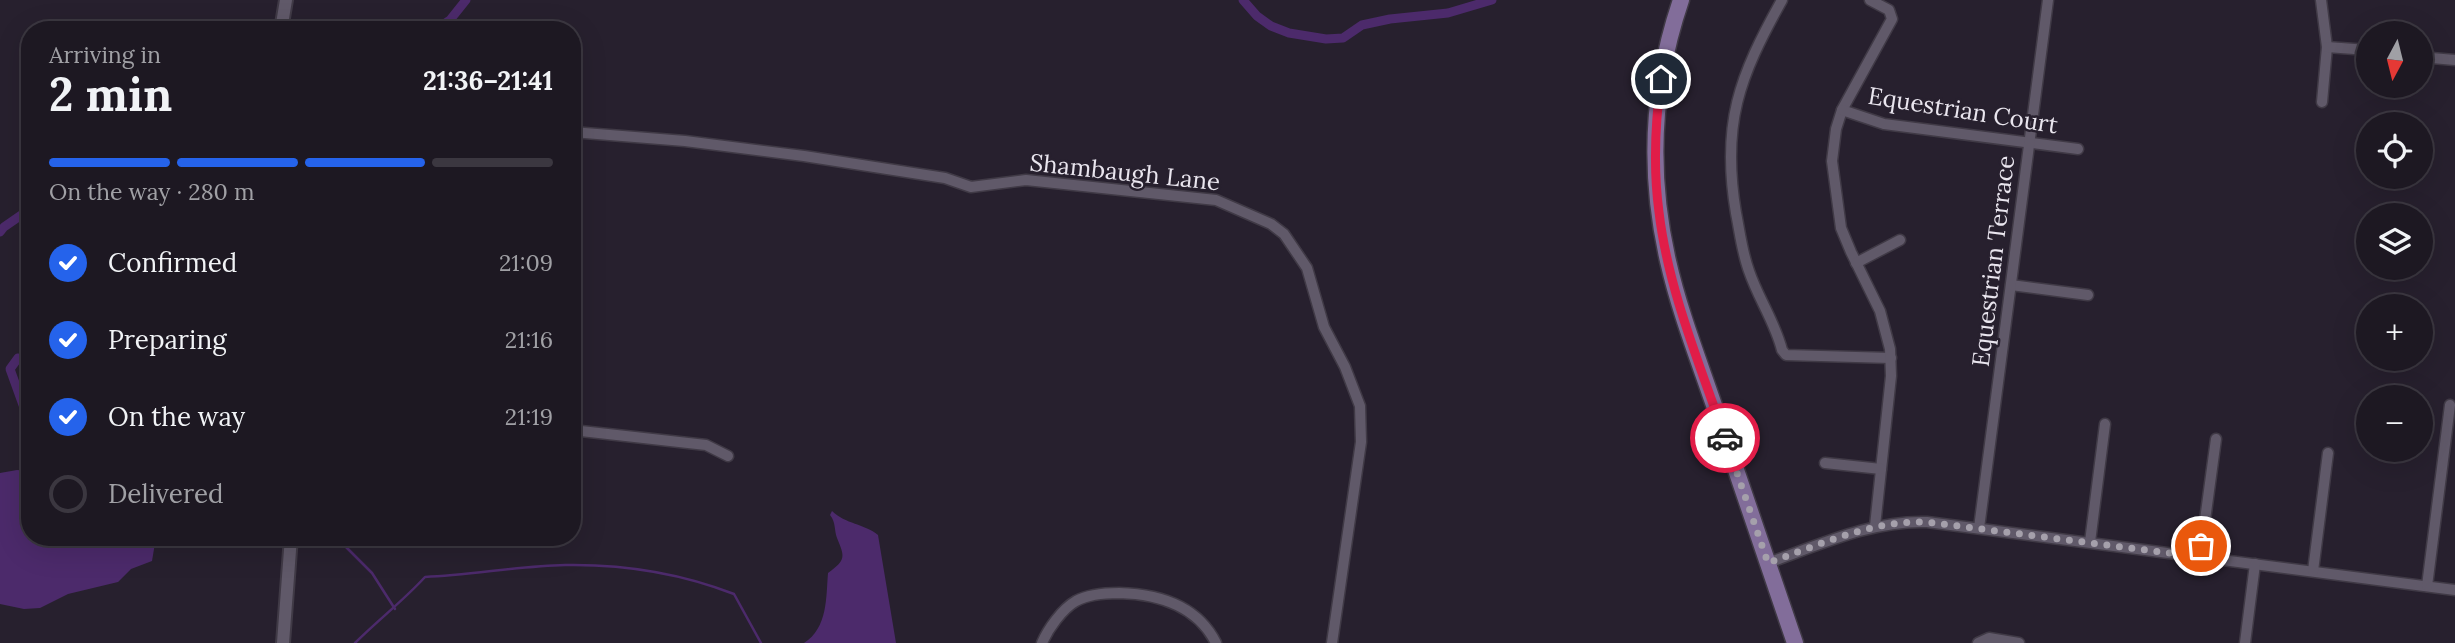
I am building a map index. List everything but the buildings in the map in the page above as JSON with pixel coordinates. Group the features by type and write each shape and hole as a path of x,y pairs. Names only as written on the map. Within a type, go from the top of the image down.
{"main road":[{"path":"1681,0 1664,60 1657,110 1655,173 1659,214 1674,282 1795,643"}],"street":[{"path":"282,21 286,0"},
{"path":"1782,0 1746,68 1733,117 1731,176 1746,261 1786,355 1891,358"},
{"path":"1870,0 1889,10 1892,19 1842,110 1834,140 1833,172 1841,228 1883,320 1891,358 1875,526"},
{"name":"Equestrian Terrace","path":"1979,528 2048,0"},
{"path":"2321,0 2327,47 2322,102"},
{"path":"2327,47 2356,49"},
{"path":"2433,58 2455,60"},
{"name":"Equestrian Court","path":"1842,110 1884,124 2078,149"},
{"name":"Shambaugh Lane","path":"581,133 685,141 804,156 945,178 971,187 1026,180 1216,200 1270,224 1284,234 1307,268 1324,327 1345,368 1360,407 1361,442 1332,643"},
{"path":"1856,263 1900,240"},
{"path":"2011,285 2088,295"},
{"path":"2427,586 2450,405"},
{"path":"2090,542 2105,424"},
{"path":"581,431 706,445 728,456"},
{"path":"2200,557 2216,439"},
{"path":"2313,571 2328,453"},
{"path":"1825,463 1881,469"},
{"path":"1768,563 1875,526 1913,521 2455,590"},
{"path":"284,643 290,546"},
{"path":"2245,643 2255,564"},
{"path":"1042,643 1061,614 1076,601 1102,593 1137,594 1162,599 1185,608 1201,621 1216,643"},
{"path":"1978,643 1989,638 2019,643"}],"shaded area":[{"path":"21,470 21,546 154,546 152,561 131,569 118,582 68,594 40,608 24,609 0,604 0,473"},
{"path":"832,511 878,535 896,643 804,643 812,637 822,621 828,573 842,558 842,550 830,515"}],"waterway":[{"path":"448,21 466,0"},
{"path":"1243,0 1257,16 1271,26 1289,33 1326,39 1343,38 1362,25 1448,13 1492,0"},
{"path":"0,232 21,215"},
{"path":"18,358 10,369 21,399"},
{"path":"345,546 372,573 395,609"},
{"path":"355,643 425,577 565,565 651,571 693,580 734,594 761,643"}],"way so far":[{"path":"1725,438 1768,563 1870,528 1900,522 1927,522 2200,557 2201,546"}],"route":[{"path":"1661,79 1655,136 1655,173 1661,231 1668,263 1725,438"}]}
